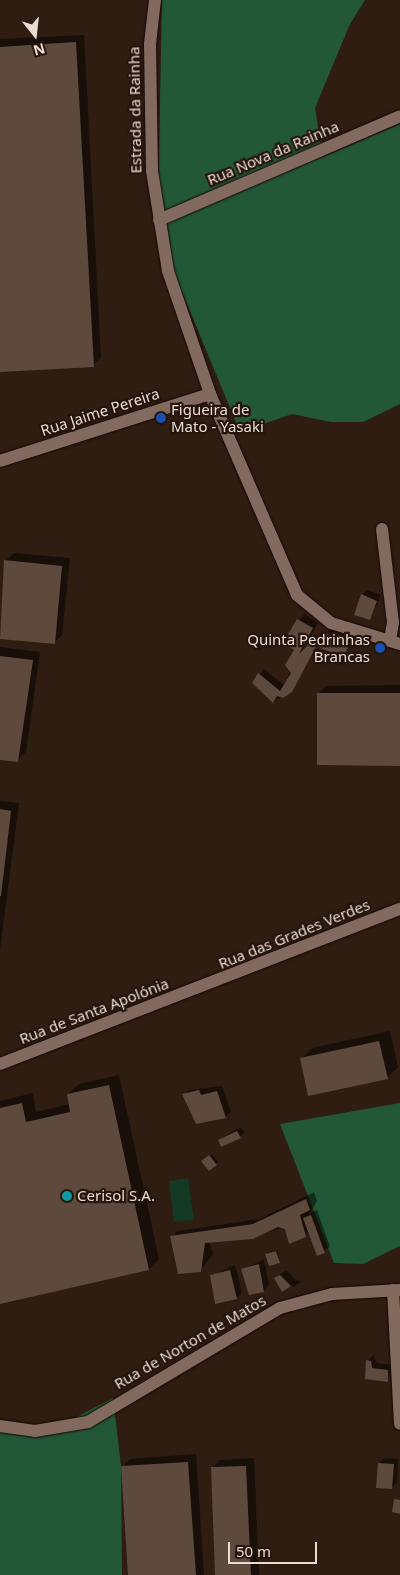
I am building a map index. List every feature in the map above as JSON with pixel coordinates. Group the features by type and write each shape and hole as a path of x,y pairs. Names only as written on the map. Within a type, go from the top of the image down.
{"street":[{"name":"Estrada da Rainha","path":"155,0 150,44 152,171 158,220 168,271 210,394 297,596 331,623 395,643"},
{"name":"Rua Nova da Rainha","path":"158,220 400,116"},
{"name":"Rua Jaime Pereira","path":"0,461 210,394"},
{"path":"382,529 395,643"},
{"name":"Rua das Grades Verdes","path":"200,989 400,909"},
{"name":"Rua de Santa Apolónia","path":"0,1064 200,989"},
{"path":"396,1290 400,1424"},
{"name":"Rua de Norton de Matos","path":"0,1426 34,1431 88,1422 280,1308 332,1294 396,1290"}],"green space":[{"path":"162,0 365,0 350,24 315,108 323,157 400,124 400,404 363,422 331,422 292,414 240,432 166,253 158,202"},
{"path":"400,1103 400,1246 363,1264 334,1263 280,1124"},
{"path":"188,1178 194,1220 174,1222 169,1181"},
{"path":"113,1398 121,1466 122,1575 0,1575 0,1424 55,1428"}],"building":[{"path":"76,42 94,367 0,372 0,47"},
{"path":"4,560 62,566 55,644 0,639"},
{"path":"361,594 377,601 370,620 354,615"},
{"path":"297,619 313,628 299,654 310,643 316,647 292,692 283,698 277,696 273,703 252,683 258,673 280,691 291,673 285,665 294,650 283,643"},
{"path":"325,633 350,642 344,657 320,648"},
{"path":"0,656 33,660 18,762 0,760"},
{"path":"317,693 400,693 400,766 317,765"},
{"path":"0,809 11,811 1,896 0,896"},
{"path":"379,1041 388,1079 308,1096 300,1058"},
{"name":"Cerisol S.A.","path":"109,1085 149,1270 0,1304 0,1108 22,1103 26,1122 70,1112 67,1094"},
{"path":"199,1090 201,1095 217,1091 226,1118 196,1124 182,1094"},
{"path":"237,1131 241,1138 221,1147 218,1140"},
{"path":"209,1155 217,1165 209,1171 201,1161"},
{"path":"306,1199 310,1210 300,1215 306,1237 289,1244 285,1229 278,1227 253,1239 205,1243 201,1272 178,1274 170,1236 253,1224"},
{"path":"311,1215 325,1253 317,1256 303,1218"},
{"path":"276,1251 280,1263 269,1266 265,1254"},
{"path":"259,1264 264,1292 249,1295 241,1269"},
{"path":"230,1270 237,1299 215,1304 210,1275"},
{"path":"280,1275 291,1286 282,1292 274,1278"},
{"path":"366,1360 371,1361 372,1368 388,1370 388,1382 365,1379"},
{"path":"188,1462 196,1575 128,1575 121,1466"},
{"path":"378,1463 394,1464 392,1489 376,1488"},
{"path":"246,1466 251,1575 215,1575 211,1467"},
{"path":"394,1499 400,1500 400,1514 392,1512"}],"place":[{"name":"Figueira de Mato - Yasaki","path":"161,418"},
{"name":"Quinta Pedrinhas Brancas","path":"380,648"},
{"name":"Cerisol S.A.","path":"67,1196"}]}
